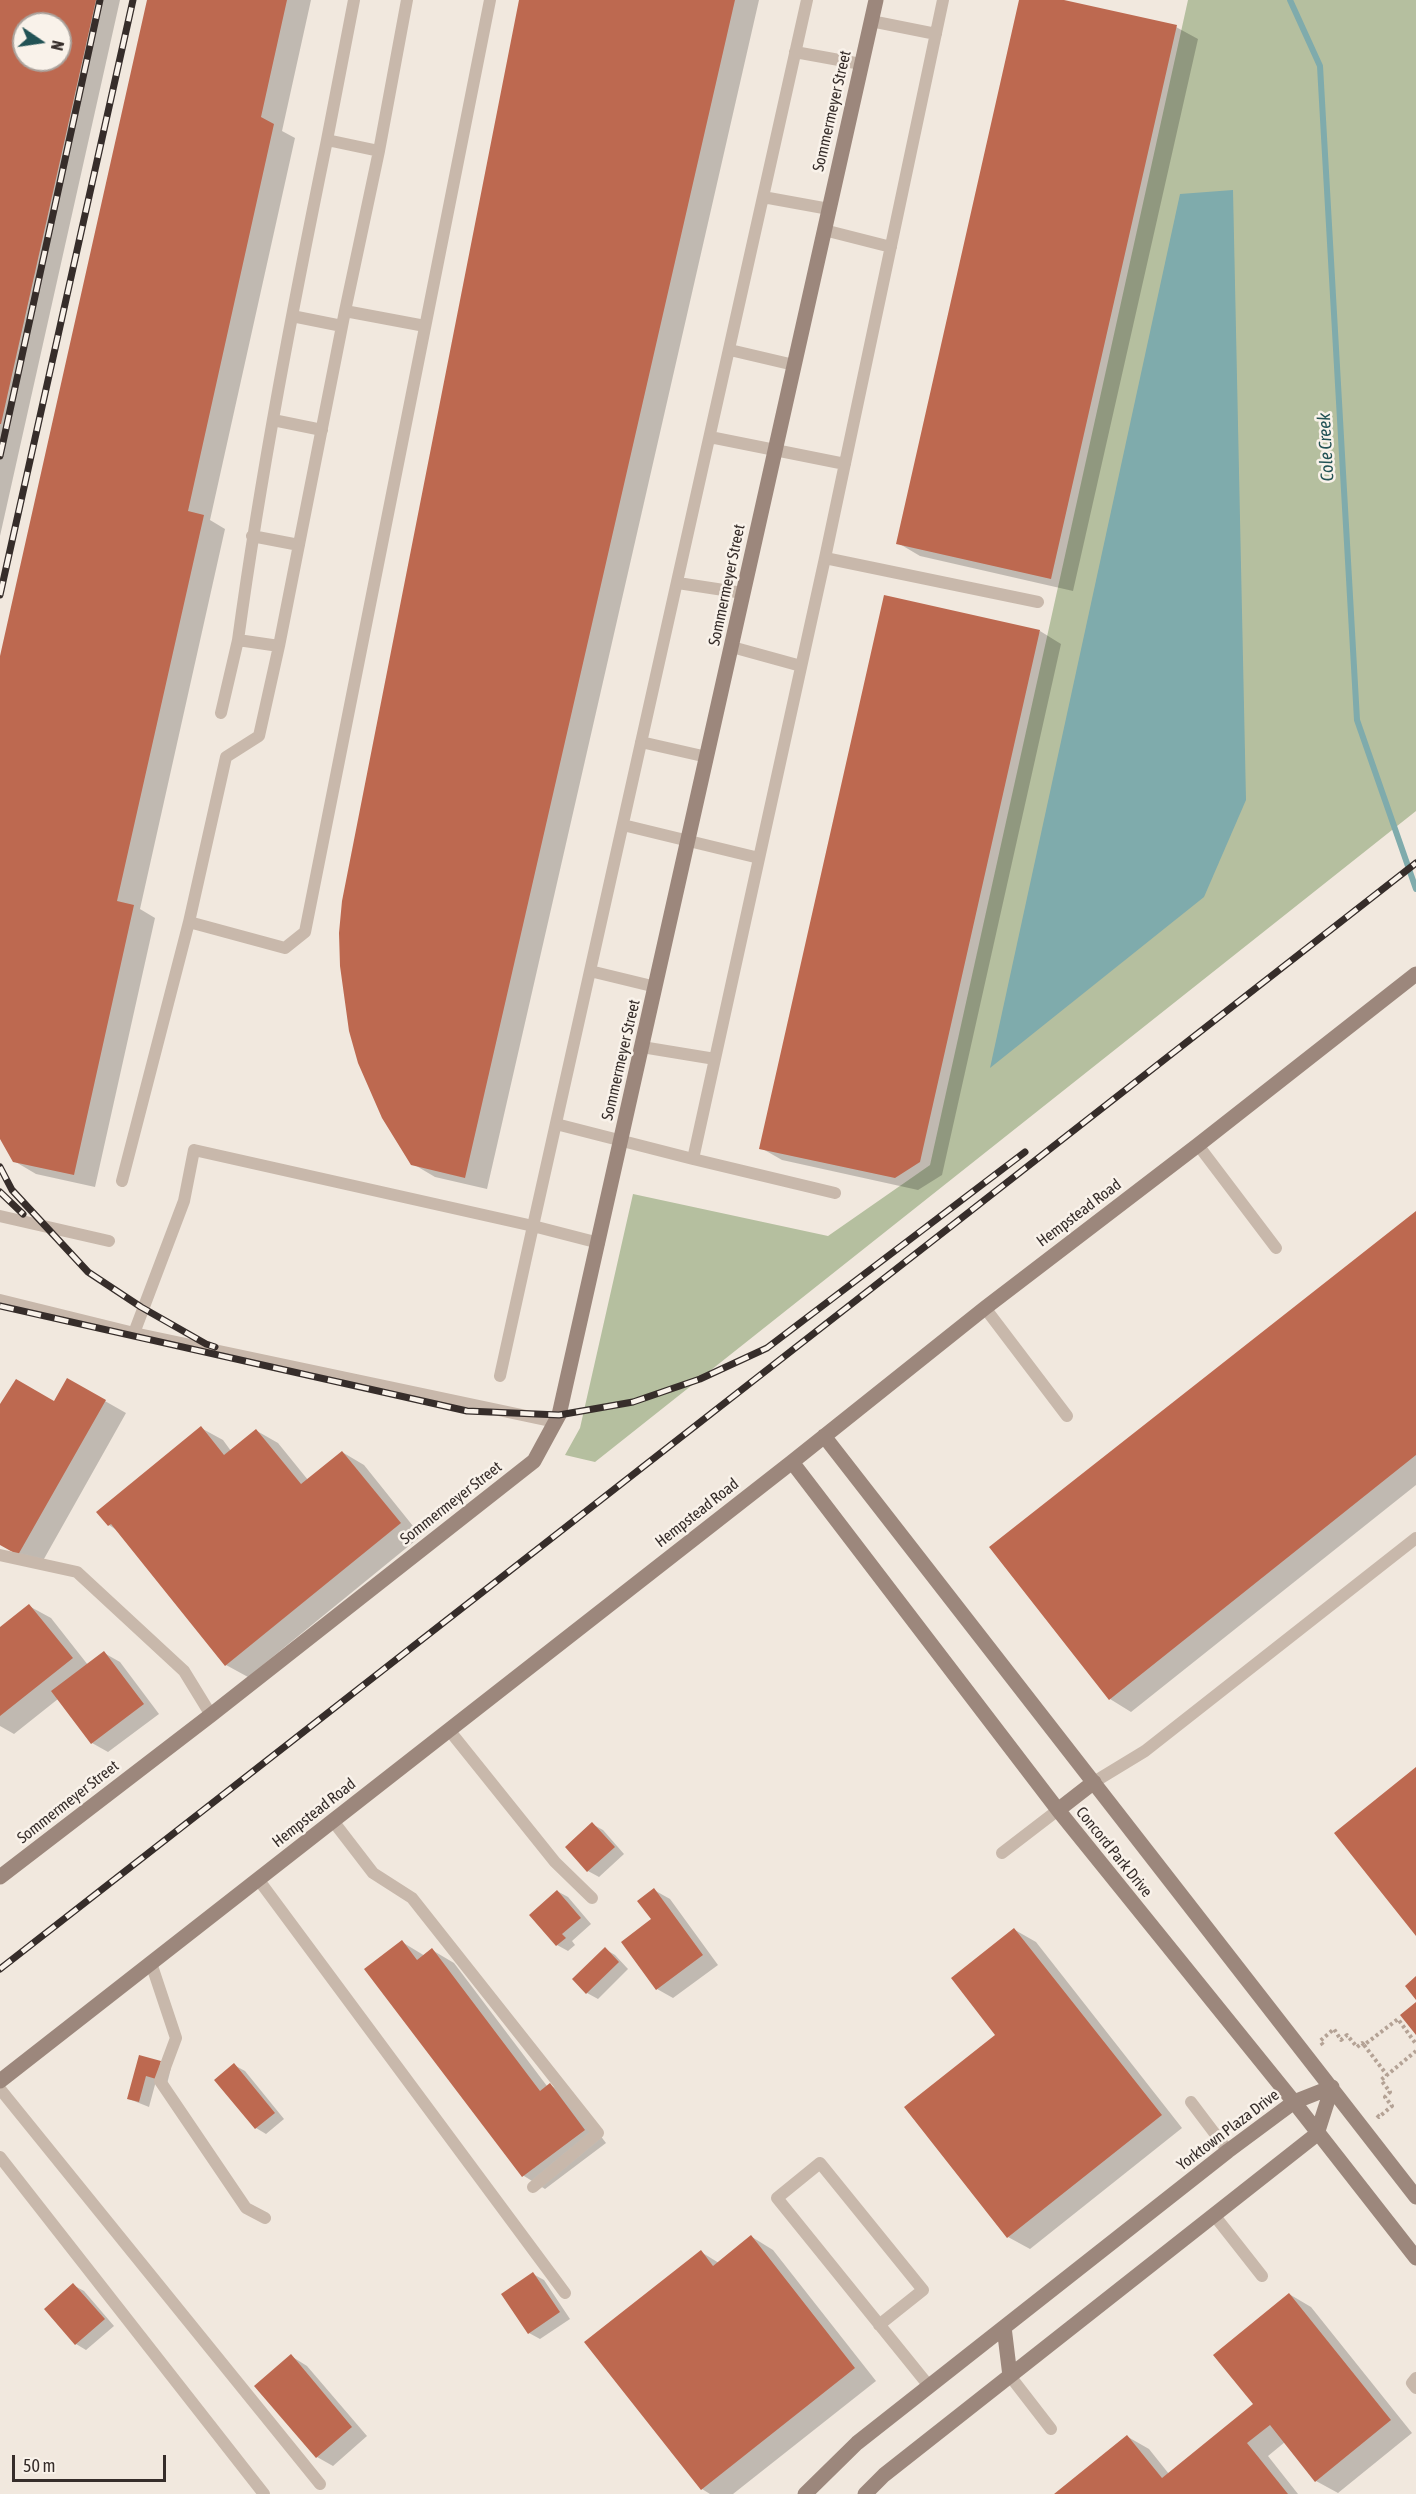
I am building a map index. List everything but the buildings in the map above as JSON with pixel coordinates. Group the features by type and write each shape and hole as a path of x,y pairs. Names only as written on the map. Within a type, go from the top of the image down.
{"street":[{"name":"Sommermeyer Street","path":"0,1877 211,1715 534,1461 559,1415 876,0"},
{"name":"Hempstead Road","path":"0,2081 792,1462 985,1308 1416,974"},
{"name":"Concord Park Drive","path":"825,1436 1416,2198"},
{"name":"Concord Park Drive","path":"792,1462 1058,1810 1294,2102 1416,2258"},
{"path":"1058,1810 1094,1782"},
{"path":"865,2494 884,2475 1317,2134 1332,2087"},
{"name":"Yorktown Plaza Drive","path":"805,2494 857,2443 1228,2151 1294,2102 1332,2087"},
{"path":"1004,2327 1010,2376"}],"lane":[{"path":"221,713 238,640 252,536 291,316 354,0"},
{"path":"122,1181 189,922 226,757 259,736 379,151 407,0"},
{"path":"189,922 285,948 305,932 490,0"},
{"path":"500,1376 807,0"},
{"path":"693,1159 825,558 943,0"},
{"path":"871,21 936,34"},
{"path":"795,52 861,64"},
{"path":"327,140 379,151"},
{"path":"763,197 829,209"},
{"path":"824,230 891,247"},
{"path":"345,311 425,326"},
{"path":"291,316 342,326"},
{"path":"730,350 794,365"},
{"path":"273,420 322,430"},
{"path":"710,437 845,464"},
{"path":"252,536 299,545"},
{"path":"825,558 1038,602"},
{"path":"678,583 743,593"},
{"path":"238,640 279,646"},
{"path":"732,647 801,666"},
{"path":"641,742 707,757"},
{"path":"623,825 759,858"},
{"path":"590,971 656,987"},
{"path":"642,1047 715,1059"},
{"path":"556,1124 621,1142 835,1193"},
{"path":"1198,1145 1276,1248"},
{"path":"134,1332 183,1201 194,1150 599,1243"},
{"path":"0,1216 109,1241"},
{"path":"0,1300 134,1332 555,1422"},
{"path":"985,1308 1066,1416"},
{"path":"1094,1782 1145,1751 1416,1538"},
{"path":"0,1555 77,1572 184,1671 211,1715"},
{"path":"449,1730 555,1862 592,1898"},
{"path":"1002,1853 1058,1810"},
{"path":"333,1821 373,1873 412,1898 598,2133 532,2187"},
{"path":"258,1879 565,2293"},
{"path":"151,1964 176,2038 160,2081 246,2208 265,2218"},
{"path":"0,2089 320,2484"},
{"path":"1191,2102 1228,2151"},
{"path":"0,2157 264,2494"},
{"path":"879,2325 923,2290 820,2163 777,2198 879,2325 929,2386"},
{"path":"1214,2215 1262,2276"},
{"path":"1010,2376 1051,2429"},
{"path":"1416,2378 1412,2383 1416,2388"}],"path":[{"path":"1326,2050 1320,2041 1334,2029 1341,2040 1347,2035 1357,2047 1362,2043 1364,2045 1398,2019 1416,2044"},
{"path":"1364,2045 1387,2075"},
{"path":"1372,2109 1379,2117 1392,2106 1385,2097 1390,2092 1381,2080 1416,2051"}],"green space":[{"path":"1188,0 1416,0 1416,811 595,1462 565,1455 580,1428 633,1194 828,1236 930,1165"}],"water":[{"path":"1233,190 1246,800 1204,897 990,1068 1180,194"}],"waterway":[{"name":"Cole Creek","path":"1290,0 1320,66 1357,720 1416,889"}],"railway":[{"path":"0,456 100,0"},
{"path":"0,595 133,0"},
{"path":"0,1969 1416,863"},
{"path":"0,1306 467,1411 559,1415 633,1402 700,1379 767,1348 1025,1152"},
{"path":"0,1167 12,1190 88,1272 141,1307 215,1347"},
{"path":"0,1192 23,1214"}]}
